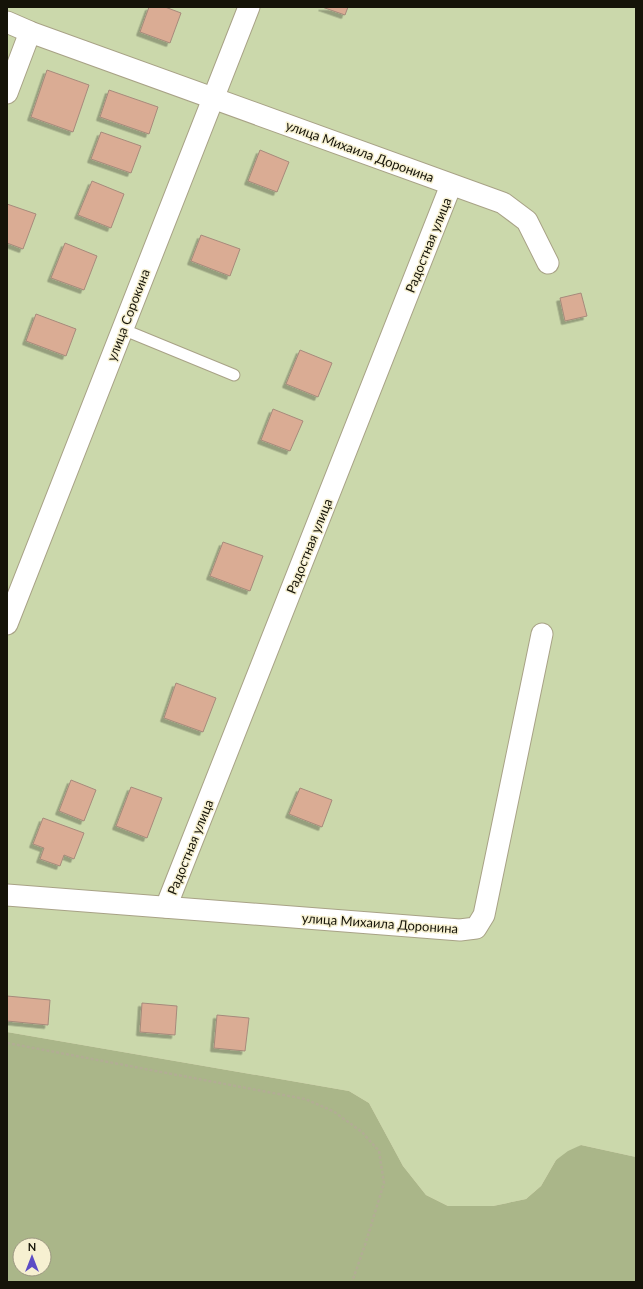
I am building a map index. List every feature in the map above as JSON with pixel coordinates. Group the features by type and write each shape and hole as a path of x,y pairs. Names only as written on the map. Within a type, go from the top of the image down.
{"street":[{"name":"улица Сорокина","path":"7,624 249,7"},
{"name":"улица Михаила Доронина","path":"7,22 30,32 503,204 527,220 548,263"},
{"path":"7,93 30,32"},
{"name":"Радостная улица","path":"166,907 451,185"},
{"name":"улица Михаила Доронина","path":"7,895 460,930 476,928 484,915 542,634"}],"lane":[{"path":"122,329 234,376"}],"path":[{"path":"7,1043 305,1099 333,1111 362,1132 379,1151 384,1183 352,1282"}],"green space":[{"path":"7,7 636,7 636,1157 581,1145 556,1160 541,1186 526,1199 493,1206 448,1206 426,1195 403,1166 369,1103 349,1091 7,1032"},
{"path":"7,1032 349,1091 369,1103 403,1166 426,1195 448,1206 493,1206 526,1199 541,1186 556,1160 568,1151 581,1145 636,1157 636,1282 7,1282"}],"building":[{"path":"149,7 165,7 181,13 170,43 140,32"},
{"path":"322,7 348,7 345,15"},
{"path":"47,70 89,85 73,132 31,117"},
{"path":"109,90 158,107 149,134 100,117"},
{"path":"101,132 141,146 131,173 91,159"},
{"path":"260,150 289,162 277,192 248,181"},
{"path":"92,181 124,194 111,228 78,215"},
{"path":"7,204 36,214 23,249 7,243"},
{"path":"201,235 240,249 230,276 191,261"},
{"path":"65,243 97,256 84,290 51,278"},
{"path":"581,293 587,316 565,321 560,298"},
{"path":"36,314 76,329 66,356 26,341"},
{"path":"300,350 332,363 318,397 286,384"},
{"path":"273,409 303,421 290,451 261,440"},
{"path":"223,542 263,556 250,591 210,576"},
{"path":"176,683 216,698 203,732 164,718"},
{"path":"71,780 96,790 84,821 59,811"},
{"path":"131,787 162,798 147,838 116,826"},
{"path":"300,788 332,800 322,827 289,814"},
{"path":"43,818 84,833 74,859 64,855 60,866 40,859 44,848 33,844"},
{"path":"7,996 50,1000 48,1025 7,1021"},
{"path":"142,1003 177,1006 175,1035 140,1032"},
{"path":"217,1015 249,1018 245,1051 214,1048"}]}
